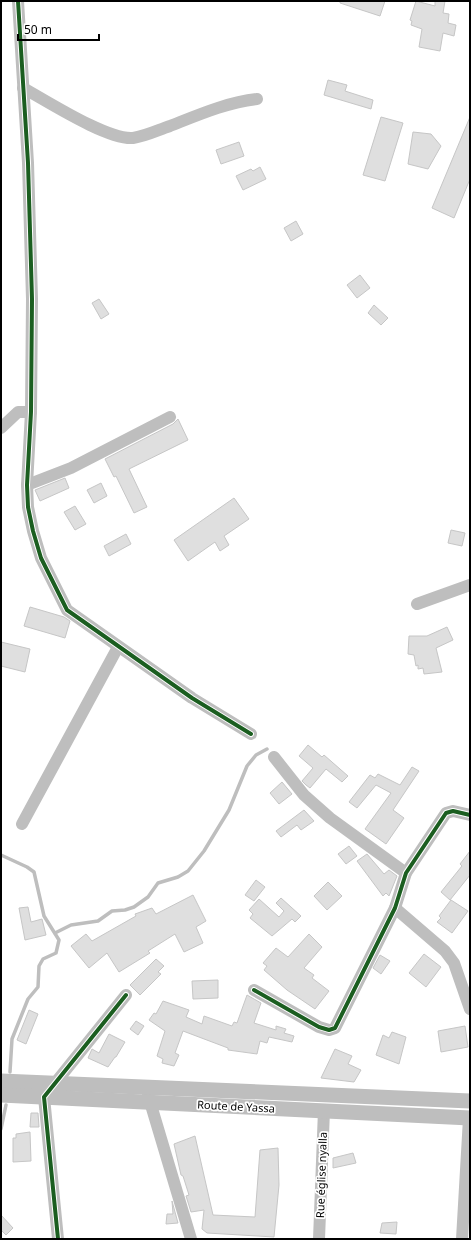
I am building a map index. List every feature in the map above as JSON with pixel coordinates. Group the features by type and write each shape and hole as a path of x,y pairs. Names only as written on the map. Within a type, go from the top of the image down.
{"main road":[{"name":"Route de Yassa","path":"1,1081 55,1083 148,1094 324,1110 470,1118"},
{"name":"Route de Yassa","path":"1,1094 44,1097 148,1094 470,1102"}],"street":[{"path":"18,1 28,163 31,254 31,412 27,485 28,506 33,531 41,558 67,610 192,698 251,734"},
{"path":"23,88 98,128 119,136 132,138 147,134 204,112 247,100 257,99"},
{"path":"1,428 18,412 31,412"},
{"path":"27,485 71,468 170,417"},
{"path":"417,604 470,586"},
{"path":"22,824 118,647"},
{"path":"274,757 304,795 330,818 406,873"},
{"path":"254,990 319,1027 329,1030 335,1028 395,908 406,873 446,813 453,811 470,815"},
{"path":"395,908 445,951 454,963 470,1009"},
{"path":"58,1239 44,1097 126,995"},
{"path":"148,1094 191,1239"},
{"name":"Rue église nyalla","path":"319,1239 324,1110"},
{"path":"462,1239 470,1118"}],"building":[{"path":"340,1 385,1 380,16 340,3"},
{"path":"416,1 435,6 435,1 445,1 443,13 449,14 448,23 456,25 454,36 443,33 440,51 419,47 422,29 411,25 412,21 410,20"},
{"path":"328,80 347,85 345,91 373,100 371,109 324,95"},
{"path":"381,117 403,123 385,181 363,175"},
{"path":"470,117 470,179 454,218 432,208"},
{"path":"413,132 431,134 441,146 428,169 408,164"},
{"path":"239,142 244,156 221,164 216,150"},
{"path":"260,167 266,179 243,190 236,176 251,169 253,171"},
{"path":"296,221 303,234 291,241 284,228"},
{"path":"360,275 370,288 357,298 347,285"},
{"path":"99,299 109,314 101,319 92,303"},
{"path":"374,305 388,318 381,325 368,313"},
{"path":"178,419 188,440 129,469 147,507 134,513 116,476 114,477 105,459 173,424"},
{"path":"65,478 69,488 40,501 35,490"},
{"path":"101,483 107,496 94,503 87,490"},
{"path":"234,498 249,519 224,536 229,545 220,551 215,542 188,561 174,540"},
{"path":"75,506 86,524 75,530 64,512"},
{"path":"451,530 465,533 462,546 448,543"},
{"path":"126,534 131,544 109,556 104,546"},
{"path":"30,607 64,617 70,621 65,638 24,626"},
{"path":"447,627 453,640 436,648 442,672 424,674 423,668 418,669 418,665 416,666 414,655 408,654 409,636 427,636"},
{"path":"1,642 30,649 25,672 1,666"},
{"path":"308,745 322,757 324,755 348,776 342,782 326,769 310,788 306,785 302,781 313,768 299,756"},
{"path":"412,767 419,771 393,810 404,818 386,844 365,829 391,793 376,785 357,808 349,802 370,775 375,778 378,774 400,785"},
{"path":"282,782 292,794 279,804 270,793"},
{"path":"304,810 314,821 301,830 297,825 281,837 276,831"},
{"path":"349,846 357,856 346,864 338,854"},
{"path":"470,851 470,875 450,900 441,892 462,866 460,864"},
{"path":"367,854 384,874 389,870 397,876 389,896 386,893 383,896 357,861"},
{"path":"256,880 265,887 254,901 245,895"},
{"path":"328,882 342,896 327,910 314,896"},
{"path":"193,895 206,921 196,927 203,943 184,952 175,934 148,951 150,953 119,972 107,953 89,968 71,946 86,934 92,941 136,916 135,914 152,908 156,914"},
{"path":"281,898 301,916 295,922 292,919 272,936 250,918 253,914 249,910 259,899 279,917 284,911 276,903"},
{"path":"451,900 468,911 452,933 437,922 441,918 439,916"},
{"path":"28,907 31,922 42,919 46,935 25,940 19,908"},
{"path":"309,934 322,947 304,968 314,975 312,978 329,991 315,1009 287,990 264,970 267,966 263,963 276,948 288,957"},
{"path":"424,954 441,967 426,987 409,973"},
{"path":"380,955 390,961 381,974 373,968"},
{"path":"156,959 164,966 158,972 161,974 140,995 130,985"},
{"path":"218,980 218,998 193,999 192,981"},
{"path":"247,995 261,1003 254,1023 276,1030 276,1026 286,1029 284,1033 294,1036 292,1042 269,1037 267,1043 260,1041 257,1054 228,1050 228,1048 183,1031 175,1053 179,1055 174,1066 162,1063 163,1059 157,1056 165,1031 149,1020 154,1013 156,1014 163,1001 189,1010 186,1017 202,1024 204,1016 232,1026 234,1022 237,1023"},
{"path":"29,1010 38,1014 26,1044 17,1040"},
{"path":"136,1021 144,1026 138,1035 130,1029"},
{"path":"465,1026 468,1047 441,1052 438,1031"},
{"path":"392,1032 406,1037 399,1064 376,1055 383,1035 389,1038"},
{"path":"109,1034 125,1042 108,1067 88,1058 92,1049 99,1053"},
{"path":"335,1049 352,1056 348,1064 361,1070 354,1082 321,1078"},
{"path":"31,1113 38,1113 39,1127 30,1127"},
{"path":"30,1132 31,1161 13,1162 13,1138 16,1138 16,1134"},
{"path":"195,1136 213,1215 255,1217 260,1150 278,1148 279,1185 274,1237 207,1233 202,1229 204,1210 191,1212 186,1196 189,1195 183,1176 181,1175 174,1144"},
{"path":"353,1153 356,1163 333,1168 333,1158"},
{"path":"172,1201 178,1223 166,1224 167,1214 173,1214"},
{"path":"1,1215 13,1228 6,1235 1,1230"},
{"path":"397,1222 396,1234 380,1233 382,1223"}],"waterway":[{"path":"55,933 71,925 98,921 112,911 125,910 134,907 148,897 158,883 178,877 188,871 204,851 229,810 247,766 256,755 267,749"},
{"path":"1,855 27,867 34,872 44,916 59,940 56,953 43,959 39,966 38,987 28,999 12,1039 10,1072"},
{"path":"1,1129 6,1105"}],"cycle path":[{"path":"18,1 28,163 32,299 31,412 27,485 28,507 41,558 67,610 192,698 251,734"},
{"path":"254,990 319,1027 329,1030 335,1028 395,908 406,873 446,813 453,811 470,815"},
{"path":"58,1239 44,1097 126,995"}]}
